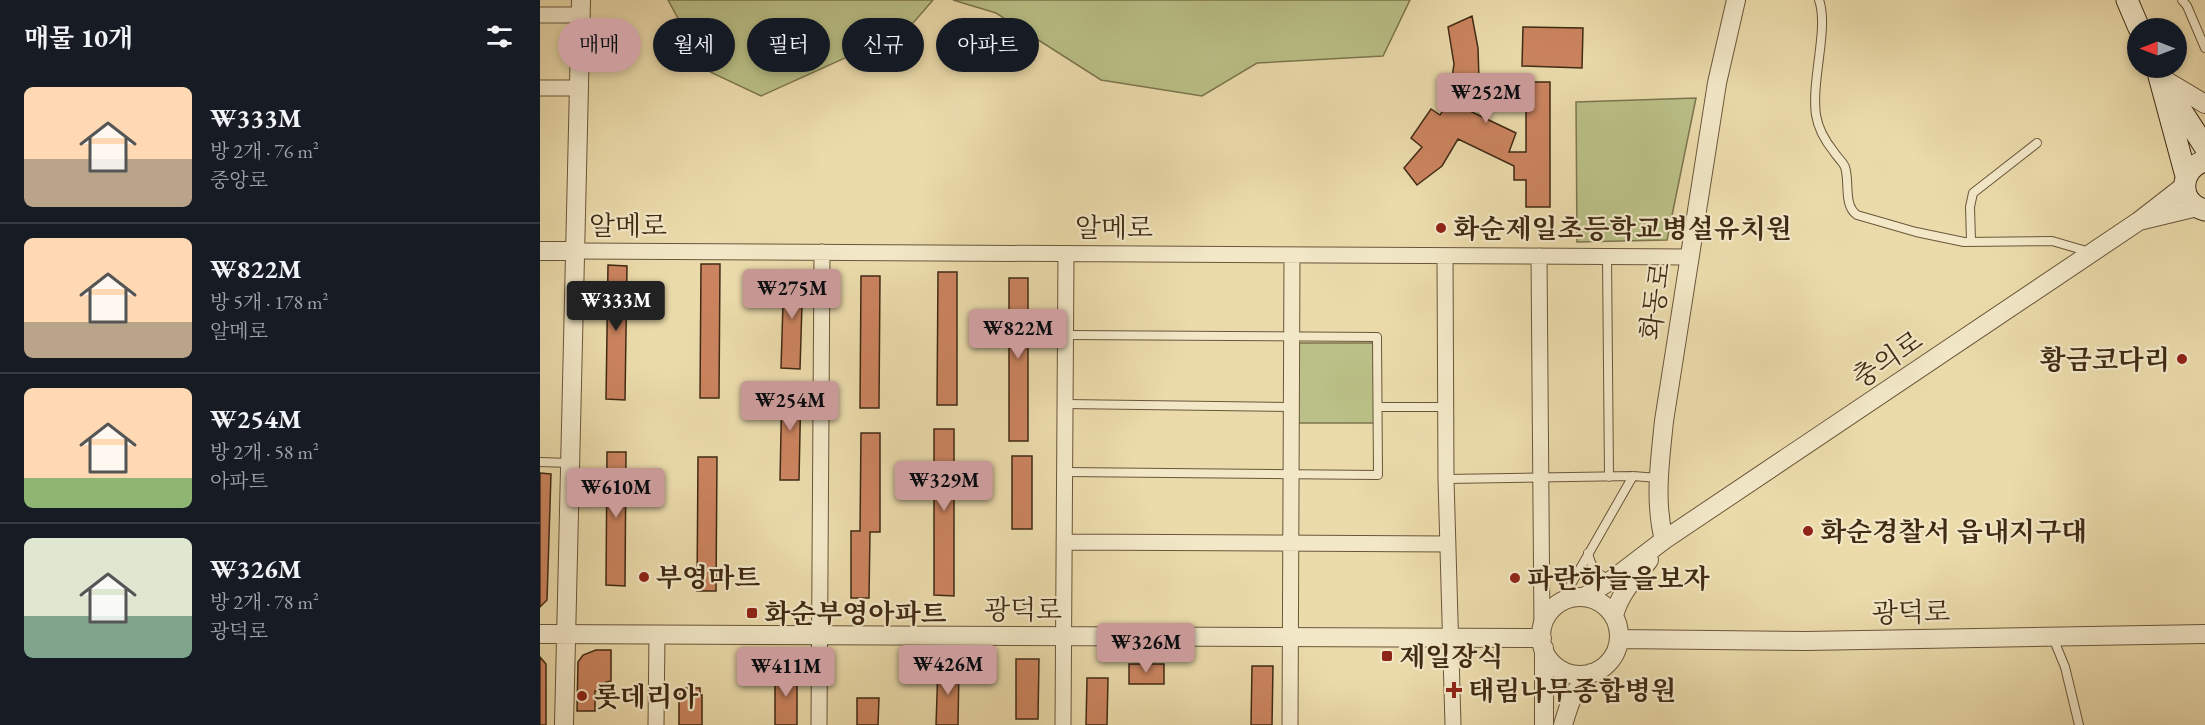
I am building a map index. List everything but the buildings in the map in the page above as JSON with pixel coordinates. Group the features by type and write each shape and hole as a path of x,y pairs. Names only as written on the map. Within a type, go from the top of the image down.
{"main road":[{"path":"2127,0 2135,18"},
{"path":"2159,78 2185,181 2186,194 2192,203 2203,209"},
{"path":"2161,78 2205,147"},
{"path":"2185,181 2195,165 2205,161"}],"street":[{"name":"화동로","path":"1664,540 1660,525 1658,478 1664,421 1717,83 1736,0"},
{"path":"540,15 581,8 564,725"},
{"path":"2166,78 2205,104"},
{"path":"540,88 579,88"},
{"name":"충의로","path":"1584,597 1613,579 1664,540 2139,221 2185,181"},
{"path":"2139,221 2203,209"},
{"name":"알메로","path":"540,251 1689,257"},
{"path":"819,725 822,252"},
{"path":"1063,725 1066,254"},
{"path":"1290,725 1292,255"},
{"path":"1444,256 1446,479 1453,725"},
{"path":"1539,256 1542,639 1545,725"},
{"name":"충의로","path":"1614,616 1617,604 1626,590 1664,540"},
{"path":"1064,543 1448,544"},
{"path":"1584,597 1595,600 1614,616 1619,639 1616,651 1602,669 1579,675 1568,673 1549,659 1542,639 1546,619 1552,609 1561,602 1584,597"},
{"name":"광덕로","path":"540,634 1542,639"},
{"name":"광덕로","path":"1619,639 1806,641 2205,634"},
{"path":"656,725 657,635"},
{"path":"1563,725 1568,706 1577,688 1591,673"}],"lane":[{"path":"1819,0 1822,9 1816,68 1816,117 1827,141 1844,166 1849,202 1853,212 1916,232 1971,241 2052,241 2092,252"},
{"path":"2182,0 2187,6 2205,48"},
{"path":"1971,241 1972,193 2037,143"},
{"path":"1607,256 1609,477"},
{"path":"1065,335 1377,337 1378,475 1065,472"},
{"path":"1065,404 1291,407"},
{"path":"1378,407 1446,407"},
{"path":"540,462 570,463"},
{"path":"1446,479 1633,476 1658,478"},
{"path":"1561,602 1633,476"},
{"path":"1587,554 1597,573 1613,579"},
{"path":"2052,637 2065,667 2079,725"}],"green space":[{"path":"668,0 933,0 917,18 842,18 842,59 830,65 830,18 747,18 747,72 814,72 761,96 710,72 735,72 735,18 678,18"},
{"path":"953,0 1410,0 1383,56 1257,63 1202,96 1101,80 1039,40 1039,18 1004,18 996,13"},
{"path":"1696,98 1667,240 1577,242 1576,102"},
{"path":"1298,343 1374,343 1374,423 1297,423"}],"place":[{"name":"화순제일초등학교병설유치원","path":"1441,228"},
{"name":"황금코다리","path":"2182,359"},
{"name":"화순경찰서 읍내지구대","path":"1808,531"},
{"name":"부영마트","path":"644,577"},
{"name":"파란하늘을보자","path":"1515,578"},
{"name":"화순부영아파트","path":"752,613"},
{"name":"제일장식","path":"1387,656"},
{"name":"태림나무종합병원","path":"1454,690"},
{"name":"롯데리아","path":"582,696"}]}
